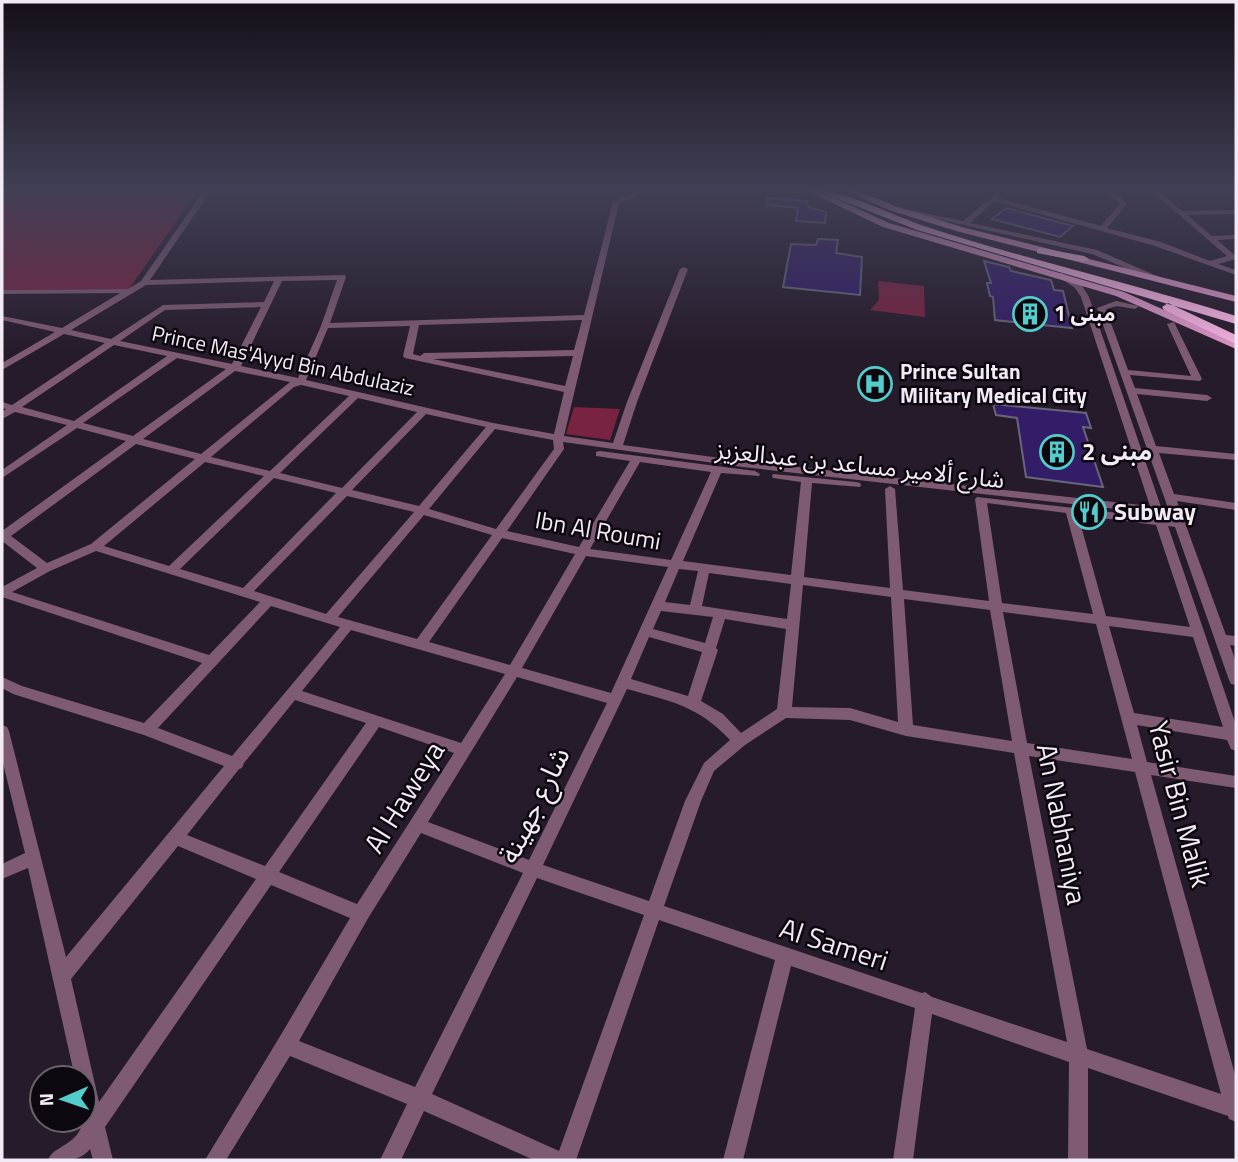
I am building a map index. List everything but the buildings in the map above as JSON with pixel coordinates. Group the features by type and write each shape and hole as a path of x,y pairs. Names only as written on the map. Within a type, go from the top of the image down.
{"highway":[{"path":"968,243 1141,295 1236,340"},
{"path":"994,243 1151,284 1236,312"},
{"path":"1005,243 1084,259"},
{"path":"1083,278 1166,296 1236,320"}],"main road":[{"path":"950,243 1058,274 1083,278 1147,304 1236,346"},
{"path":"1018,243 1236,299"},
{"path":"1083,278 1236,357"}],"street":[{"path":"2,367 144,283 172,243"},
{"path":"421,645 497,533 559,449 558,439 569,390 606,243"},
{"path":"1055,243 1094,252 1172,284"},
{"path":"1159,243 1236,273"},
{"path":"1211,263 1233,257 1216,243"},
{"path":"617,448 684,269"},
{"path":"1058,274 1077,286 1085,297 1235,740"},
{"path":"2,592 46,568 95,547 291,385 301,382 342,277 144,283"},
{"path":"46,568 3,536 238,364 279,279"},
{"path":"2,292 130,292"},
{"path":"1135,306 1116,303 1101,309 1236,680"},
{"path":"2,416 8,407 114,342 163,308 267,304"},
{"path":"325,326 586,317"},
{"name":"Prince Mas'Ayyd Bin Abdulaziz","path":"4,320 558,439 777,472 1039,497"},
{"path":"408,356 415,323"},
{"path":"1124,372 1196,380 1171,324"},
{"path":"408,356 578,353"},
{"path":"2,475 175,355"},
{"path":"408,356 569,390"},
{"path":"1131,391 1207,398"},
{"path":"172,570 356,394"},
{"name":"Ibn Al Roumi","path":"8,407 203,458 421,510 497,533 583,552 1199,633"},
{"path":"247,591 424,410"},
{"path":"329,619 493,426"},
{"name":"شارع ألامير مساعد بن عبدالعزيز","path":"558,439 574,449 636,460 717,470 777,472 807,480 1071,510 1158,516"},
{"path":"1152,449 1236,457"},
{"name":"Al Haweya","path":"215,1160 286,1045 361,914 513,672 636,460"},
{"name":"شارع جهينة","path":"390,1160 615,700 717,470"},
{"path":"784,712 807,480"},
{"path":"890,489 906,730"},
{"name":"شارع ألامير مساعد بن عبدالعزيز","path":"1039,497 1158,516"},
{"path":"1170,498 1236,506"},
{"name":"An Nabhaniya","path":"981,499 1021,750 1079,1056 1078,1160"},
{"name":"Yasir Bin Malik","path":"1071,510 1236,1110"},
{"path":"1158,516 1177,518"},
{"path":"95,547 247,591 329,619 615,700"},
{"path":"695,609 704,570"},
{"path":"2,592 211,661"},
{"path":"147,730 268,600"},
{"path":"657,606 695,609 793,625"},
{"path":"693,703 720,615"},
{"path":"60,978 295,694 349,624"},
{"path":"647,632 711,650"},
{"path":"1222,639 1236,641"},
{"path":"2,682 18,690 147,730 237,764"},
{"path":"623,682 693,703 718,718 740,741"},
{"path":"295,694 465,750"},
{"path":"566,1160 693,801 709,767 740,741 784,712 843,713 906,730 1236,782"},
{"path":"1129,718 1235,740"},
{"path":"98,1116 375,721"},
{"path":"2,731 34,857 80,1064"},
{"name":"Al Sameri","path":"418,825 532,869 925,1001 1236,1110"},
{"path":"177,838 361,914"},
{"path":"2,872 34,857"},
{"path":"733,1160 785,956"},
{"path":"903,1160 925,1001"},
{"path":"286,1045 420,1099 557,1160"},
{"path":"58,1160 79,1148 87,1134"},
{"path":"97,1134 103,1160"}],"shaded area":[{"path":"2,243 161,243 129,289 2,290"},
{"path":"878,281 924,286 925,317 870,310 879,300"},
{"path":"574,407 620,409 610,440 566,434"}],"place":[{"name":"مبنى 1","path":"1030,314"},
{"name":"Prince Sultan Military Medical City","path":"875,384"},
{"name":"مبنى 2","path":"1057,452"},
{"name":"Subway","path":"1089,512"}]}
